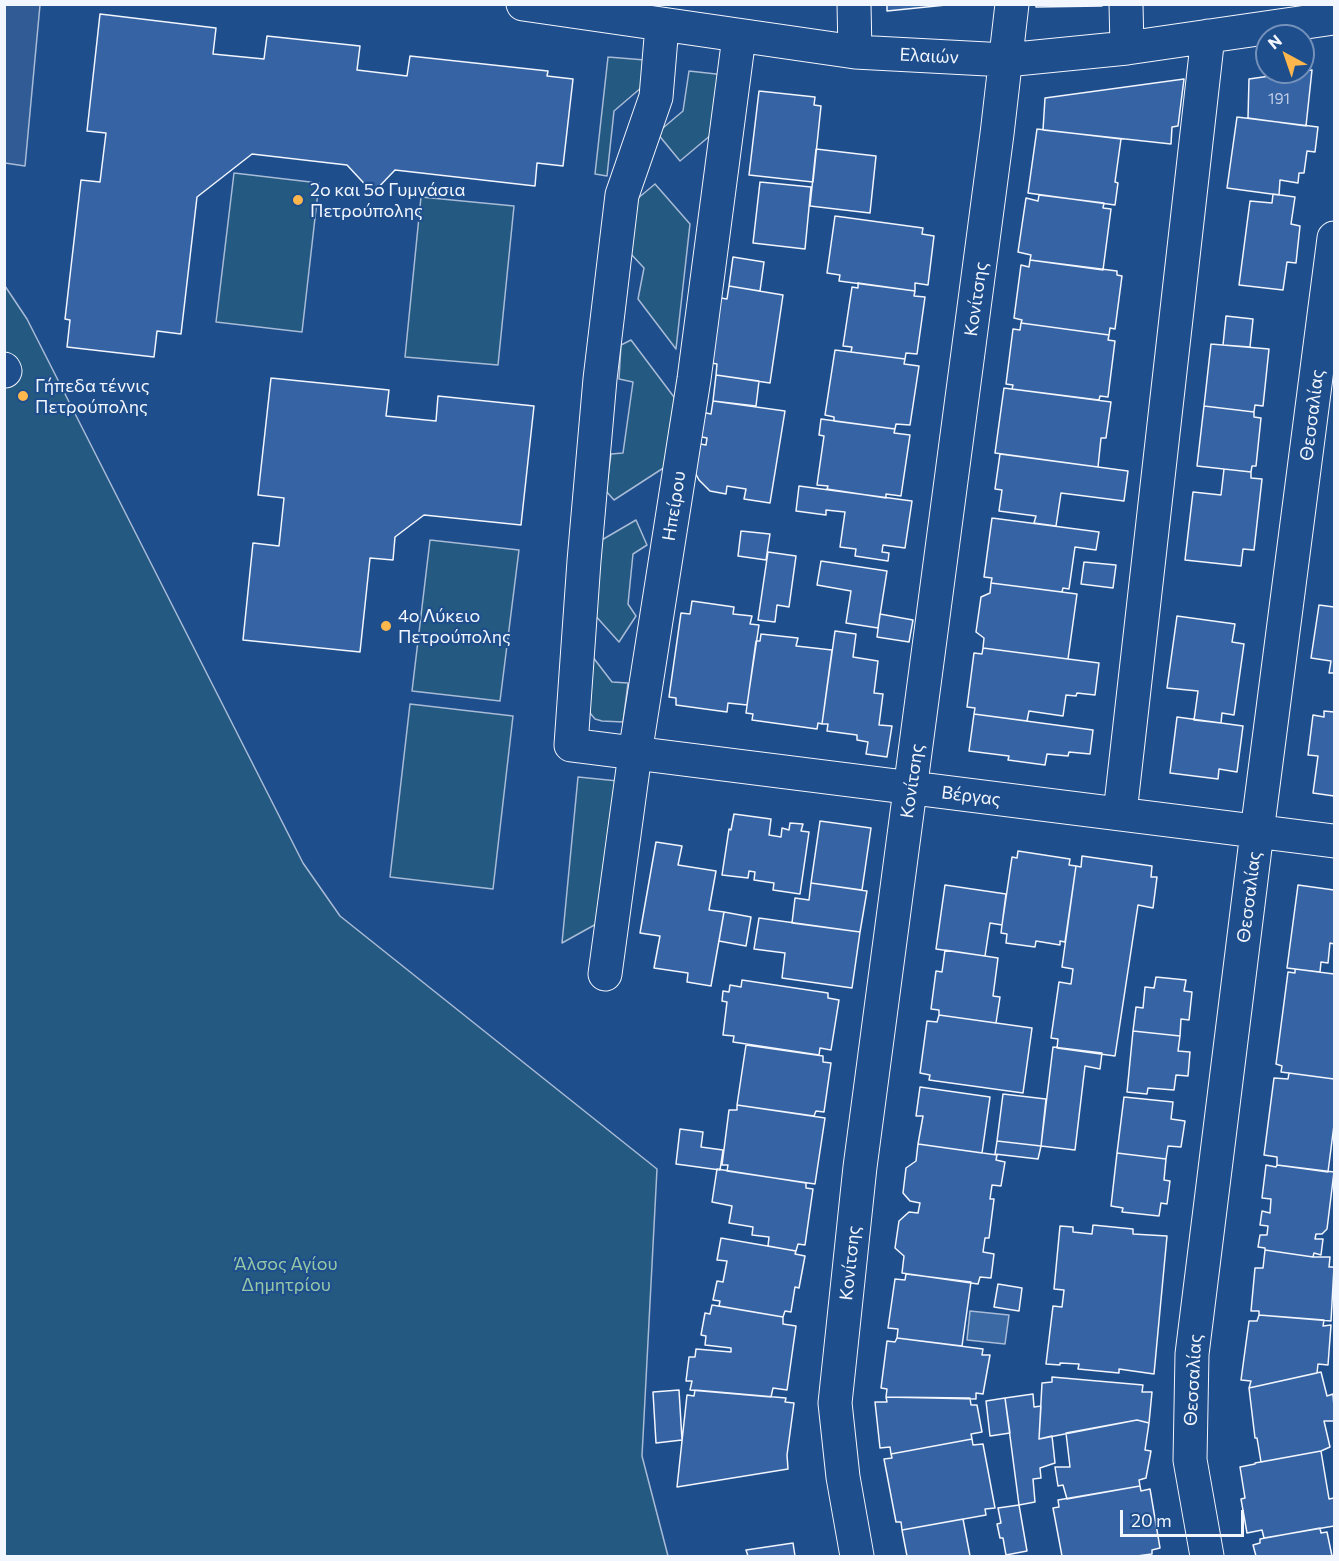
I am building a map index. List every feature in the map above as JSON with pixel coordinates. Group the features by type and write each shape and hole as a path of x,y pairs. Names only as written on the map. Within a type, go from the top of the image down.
{"street":[{"name":"Ελαιών","path":"523,4 679,20 739,37 855,52 1006,60 1127,48 1335,18"},
{"path":"854,4 855,52"},
{"name":"Κονίτσης","path":"857,1557 843,1477 835,1403 860,1167 1012,4"},
{"path":"1126,4 1127,48"},
{"name":"Βέργας","path":"679,20 656,97 622,195 597,413 584,561 572,745 1335,841"},
{"path":"1120,813 1208,36"},
{"name":"Ηπείρου","path":"605,974 635,754 694,379 739,37"},
{"name":"Θεσσαλίας","path":"1208,1557 1190,1460 1192,1354 1257,832 1335,238"}],"green space":[{"path":"608,57 645,60 642,87 614,111 607,176 595,174"},
{"path":"689,71 725,75 718,129 680,161 657,133 683,111"},
{"path":"234,173 319,183 302,332 216,322"},
{"path":"655,184 690,224 676,349 638,299 644,268 630,253 637,199"},
{"path":"421,197 514,206 498,365 405,357"},
{"name":"Άλσος Αγίου Δημητρίου","path":"5,286 27,319 303,863 340,916 657,1169 642,1456 668,1556 5,1556"},
{"path":"631,340 677,401 668,465 614,500 606,491 611,454 623,453 633,382 619,379 621,345"},
{"path":"636,520 647,545 633,554 628,604 636,616 619,642 593,613 600,541"},
{"path":"430,540 519,550 500,701 412,691"},
{"path":"592,656 612,682 628,683 623,722 602,721 595,719 590,713 587,706"},
{"path":"410,704 513,716 493,889 390,877"},
{"path":"578,777 618,781 598,923 562,943"}],"shaded area":[{"path":"4,5 40,5 25,166 5,163"},
{"path":"970,1311 1009,1315 1005,1344 967,1340"}],"building":[{"path":"887,4 956,4 887,11"},
{"path":"1036,4 1102,4 1102,6 1036,7"},
{"path":"100,14 216,28 213,54 264,59 267,36 360,46 357,70 407,76 410,56 548,71 547,76 573,79 563,166 537,163 535,186 395,170 373,193 347,165 252,154 197,197 181,334 157,331 154,357 67,347 70,320 65,319 81,180 100,182 106,133 87,131"},
{"path":"1255,78 1255,84 1310,84 1306,126 1248,118 1249,79"},
{"path":"1184,79 1178,126 1172,127 1171,144 1043,130 1045,98"},
{"path":"759,91 815,97 814,105 821,106 813,182 749,175"},
{"path":"1237,117 1318,127 1315,152 1307,151 1304,173 1299,173 1298,183 1280,180 1279,195 1227,188"},
{"path":"1037,129 1121,139 1115,182 1118,183 1115,205 1028,193"},
{"path":"816,149 876,156 870,213 810,206"},
{"path":"760,182 811,187 805,249 753,243"},
{"path":"1273,194 1295,197 1291,224 1300,226 1296,263 1287,262 1283,290 1239,285 1250,201 1272,203"},
{"path":"1039,195 1104,203 1103,208 1111,209 1103,270 1030,260 1031,255 1018,252 1026,198 1038,201"},
{"path":"835,216 923,228 922,234 934,236 928,285 915,283 915,291 839,281 840,275 827,273"},
{"path":"733,257 764,262 760,291 729,286"},
{"path":"1030,260 1117,271 1117,275 1122,276 1115,329 1110,328 1109,335 1021,323 1022,320 1014,318 1021,265 1029,267"},
{"path":"858,283 915,291 914,296 925,297 917,354 906,353 905,359 851,352 852,347 843,346 852,287 858,288"},
{"path":"729,286 783,295 770,383 716,375 717,364 705,362 715,297 727,299"},
{"path":"1226,316 1253,319 1250,347 1223,345"},
{"path":"1021,323 1109,335 1108,340 1115,341 1108,397 1100,396 1099,400 1012,389 1013,385 1006,384 1013,329 1020,330"},
{"path":"1211,344 1269,349 1263,406 1255,405 1254,412 1204,406"},
{"path":"835,350 905,359 904,364 919,366 910,425 896,424 895,429 834,421 834,417 825,415"},
{"path":"716,375 759,381 756,406 713,401"},
{"path":"271,378 389,390 386,416 436,421 438,396 534,406 521,525 424,515 395,537 393,560 370,558 360,652 243,640 253,543 279,546 284,498 258,495"},
{"path":"1004,388 1111,402 1106,438 1101,438 1098,467 995,453"},
{"path":"713,401 785,411 770,503 744,499 746,489 727,486 726,494 710,491 699,480 692,467 695,443 706,445 707,438 697,436 701,412 711,414"},
{"path":"1204,406 1254,412 1254,417 1261,418 1256,466 1252,466 1251,472 1197,466"},
{"path":"821,419 895,429 894,433 910,435 901,496 886,494 886,498 827,489 828,486 817,485 824,436 819,435"},
{"path":"1000,454 1128,471 1124,501 1061,493 1056,526 1034,523 1036,516 999,511 1002,490 995,489"},
{"path":"1224,469 1251,472 1251,478 1262,479 1254,550 1243,549 1241,566 1185,560 1193,492 1221,495"},
{"path":"799,486 912,501 905,548 883,545 882,552 889,553 888,561 855,556 856,549 840,547 845,512 826,510 826,515 796,511"},
{"path":"992,518 1099,532 1096,550 1075,547 1069,589 1063,588 1062,592 991,583 992,578 984,577"},
{"path":"741,531 770,534 766,560 738,556"},
{"path":"768,552 796,556 789,607 777,605 775,622 758,620"},
{"path":"821,561 887,571 878,628 846,623 851,591 817,585"},
{"path":"1084,562 1116,565 1113,588 1081,584"},
{"path":"991,583 1077,594 1068,659 983,648 984,638 976,632 981,597 990,593"},
{"path":"692,601 734,607 733,614 752,616 750,624 759,625 747,705 728,703 727,712 676,705 676,698 669,697 681,613 690,614"},
{"path":"1319,605 1334,607 1334,673 1329,673 1331,661 1311,658"},
{"path":"880,614 913,620 909,642 877,637"},
{"path":"1177,616 1235,624 1232,642 1244,644 1234,715 1222,713 1221,723 1194,720 1198,691 1167,688"},
{"path":"835,631 856,634 853,657 878,661 874,693 883,694 879,725 892,726 887,757 866,754 868,742 857,740 857,735 827,731 828,724 822,724"},
{"path":"761,634 798,638 796,646 832,650 822,724 818,723 817,729 752,720 753,714 746,713 756,641 760,641"},
{"path":"983,648 1099,663 1095,695 1077,693 1076,696 1066,695 1063,716 1029,711 1027,721 974,714 975,708 967,707 974,653 982,654"},
{"path":"1324,711 1334,712 1334,796 1313,793 1318,756 1308,755 1313,715 1324,717"},
{"path":"974,714 1093,730 1090,754 1069,752 1068,756 1047,754 1045,765 1008,760 1009,756 969,751"},
{"path":"1177,717 1243,726 1237,772 1219,769 1218,779 1170,773"},
{"path":"734,814 771,819 769,835 781,837 782,828 789,830 790,823 803,824 801,831 809,832 800,894 773,890 774,883 754,880 755,872 749,871 748,878 722,875 729,829 731,830"},
{"path":"820,821 871,828 862,890 811,883"},
{"path":"656,842 682,846 678,865 716,871 709,910 724,912 711,986 687,982 688,973 654,968 660,936 640,933"},
{"path":"1018,851 1070,859 1069,865 1076,866 1065,942 1060,941 1060,945 1036,941 1035,947 1006,943 1007,934 1001,933 1012,857 1017,858"},
{"path":"1082,856 1152,866 1151,877 1157,877 1153,908 1138,905 1115,1056 1057,1048 1058,1039 1051,1038 1059,982 1071,984 1073,969 1062,967 1076,866 1081,867"},
{"path":"811,883 867,891 860,932 792,923 795,898 809,900"},
{"path":"945,885 1006,894 1002,925 990,923 985,956 936,949"},
{"path":"1298,885 1334,890 1334,944 1330,943 1328,963 1321,962 1320,972 1287,968"},
{"path":"724,912 751,917 746,946 719,941"},
{"path":"759,918 860,932 852,988 782,978 785,953 754,949"},
{"path":"945,950 998,958 993,996 1000,997 996,1023 939,1015 939,1010 931,1009 936,971 942,972"},
{"path":"1295,969 1334,974 1334,1079 1281,1072 1282,1066 1276,1064 1288,972 1295,973"},
{"path":"1156,977 1186,980 1184,991 1192,992 1189,1020 1181,1019 1180,1036 1133,1031 1136,1007 1143,1008 1145,987 1154,988"},
{"path":"742,980 828,993 828,998 839,1000 831,1050 820,1048 819,1055 733,1042 734,1036 723,1035 727,1002 722,1001 723,991 729,992 730,985 741,987"},
{"path":"939,1015 1032,1028 1023,1093 929,1080 930,1075 920,1073 927,1021 937,1022"},
{"path":"1133,1031 1180,1036 1178,1051 1190,1052 1188,1076 1176,1075 1174,1090 1148,1088 1147,1094 1127,1092"},
{"path":"746,1045 823,1056 823,1062 831,1063 824,1112 816,1111 814,1116 737,1105"},
{"path":"1053,1047 1102,1053 1100,1069 1085,1066 1075,1150 1041,1146"},
{"path":"1289,1073 1334,1079 1334,1125 1328,1172 1277,1165 1277,1157 1264,1155 1274,1078 1288,1079"},
{"path":"920,1087 990,1097 982,1153 918,1144 923,1116 916,1116"},
{"path":"1003,1094 1046,1099 1041,1146 997,1141"},
{"path":"1124,1097 1173,1102 1171,1119 1185,1121 1181,1147 1168,1146 1166,1159 1117,1153"},
{"path":"737,1105 825,1118 815,1184 727,1171 728,1165 722,1165 729,1110 737,1110"},
{"path":"680,1129 703,1132 701,1147 723,1150 720,1170 676,1164"},
{"path":"997,1141 1041,1146 1038,1159 995,1154"},
{"path":"918,1144 997,1155 996,1160 1005,1162 1001,1186 992,1185 990,1199 994,1199 989,1238 985,1238 983,1252 994,1254 991,1278 980,1277 978,1284 902,1273 904,1256 895,1248 899,1221 909,1212 918,1213 920,1203 910,1201 903,1193 906,1168 916,1161"},
{"path":"1117,1153 1166,1159 1164,1180 1170,1181 1167,1204 1161,1203 1159,1216 1122,1212 1123,1208 1111,1206"},
{"path":"1266,1165 1334,1172 1327,1229 1322,1234 1316,1234 1315,1239 1323,1239 1321,1255 1314,1253 1313,1257 1258,1247 1260,1235 1267,1235 1268,1226 1260,1225 1262,1211 1270,1213 1271,1199 1262,1198"},
{"path":"717,1169 806,1183 806,1188 813,1189 805,1245 798,1244 796,1251 768,1246 769,1237 752,1235 753,1227 729,1223 732,1206 712,1202"},
{"path":"1093,1225 1133,1229 1133,1234 1167,1236 1154,1374 1119,1369 1119,1373 1078,1369 1079,1364 1046,1364 1053,1306 1062,1307 1064,1290 1054,1289 1060,1226 1073,1227 1073,1232 1092,1234"},
{"path":"721,1238 796,1251 795,1254 805,1256 799,1288 795,1287 791,1312 785,1311 783,1317 719,1306 720,1301 713,1300 717,1281 723,1282 727,1261 717,1260"},
{"path":"1265,1250 1313,1257 1330,1257 1329,1267 1334,1267 1331,1321 1259,1315 1259,1311 1251,1311 1255,1268 1263,1268"},
{"path":"906,1274 971,1282 962,1346 897,1338 898,1329 888,1328 895,1279 905,1280"},
{"path":"998,1284 1022,1288 1019,1311 994,1307"},
{"path":"712,1305 783,1317 783,1324 796,1326 787,1390 773,1388 771,1397 690,1390 692,1381 686,1381 689,1357 695,1357 696,1349 731,1352 731,1348 705,1345 706,1336 701,1335 705,1313 710,1314"},
{"path":"1259,1315 1324,1320 1323,1326 1331,1325 1328,1365 1318,1364 1317,1373 1249,1388 1251,1381 1241,1380 1249,1321 1257,1321"},
{"path":"897,1338 983,1349 982,1355 990,1355 983,1394 976,1393 976,1399 886,1397 887,1389 881,1388 887,1341 895,1342"},
{"path":"1321,1372 1327,1396 1333,1394 1334,1421 1324,1421 1330,1447 1321,1451 1261,1462 1257,1438 1255,1438 1249,1388"},
{"path":"1052,1377 1143,1385 1142,1392 1152,1392 1149,1423 1137,1420 1039,1439 1042,1383 1052,1382"},
{"path":"679,1390 682,1440 656,1443 653,1392"},
{"path":"695,1390 786,1398 785,1402 794,1403 787,1455 788,1469 677,1487 687,1395 694,1396"},
{"path":"1033,1394 1034,1407 1041,1406 1039,1439 1052,1436 1055,1463 1040,1468 1041,1478 1033,1479 1035,1502 1019,1505 1005,1398"},
{"path":"886,1397 970,1398 971,1405 977,1405 982,1432 971,1434 972,1439 891,1454 890,1447 880,1448 875,1402 887,1402"},
{"path":"1005,1398 1010,1433 990,1436 986,1401"},
{"path":"1137,1420 1149,1423 1145,1450 1151,1451 1146,1478 1139,1480 1140,1486 1067,1499 1063,1485 1058,1486 1055,1467 1070,1467 1066,1433"},
{"path":"972,1439 973,1445 983,1444 995,1508 985,1509 986,1515 902,1530 901,1522 896,1522 884,1459 892,1458 891,1454"},
{"path":"1321,1451 1329,1499 1334,1498 1334,1526 1264,1538 1262,1530 1247,1533 1241,1499 1245,1498 1240,1467"},
{"path":"1140,1486 1141,1491 1150,1489 1160,1548 1152,1550 1152,1554 1137,1556 1062,1556 1053,1508 1059,1507 1058,1500"},
{"path":"1019,1505 1027,1551 1006,1555 1003,1538 1000,1538 997,1524 1001,1523 998,1508"},
{"path":"963,1519 970,1556 907,1556 902,1530"},
{"path":"1320,1528 1321,1533 1327,1532 1332,1556 1256,1556 1253,1545 1260,1543 1260,1539"},
{"path":"793,1543 795,1556 748,1556 746,1550"}],"place":[{"name":"2ο και 5ο Γυμνάσια Πετρούπολης","path":"298,200"},
{"name":"Γήπεδα τέννις Πετρούπολης","path":"23,396"},
{"name":"4ο Λύκειο Πετρούπολης","path":"386,626"}]}
